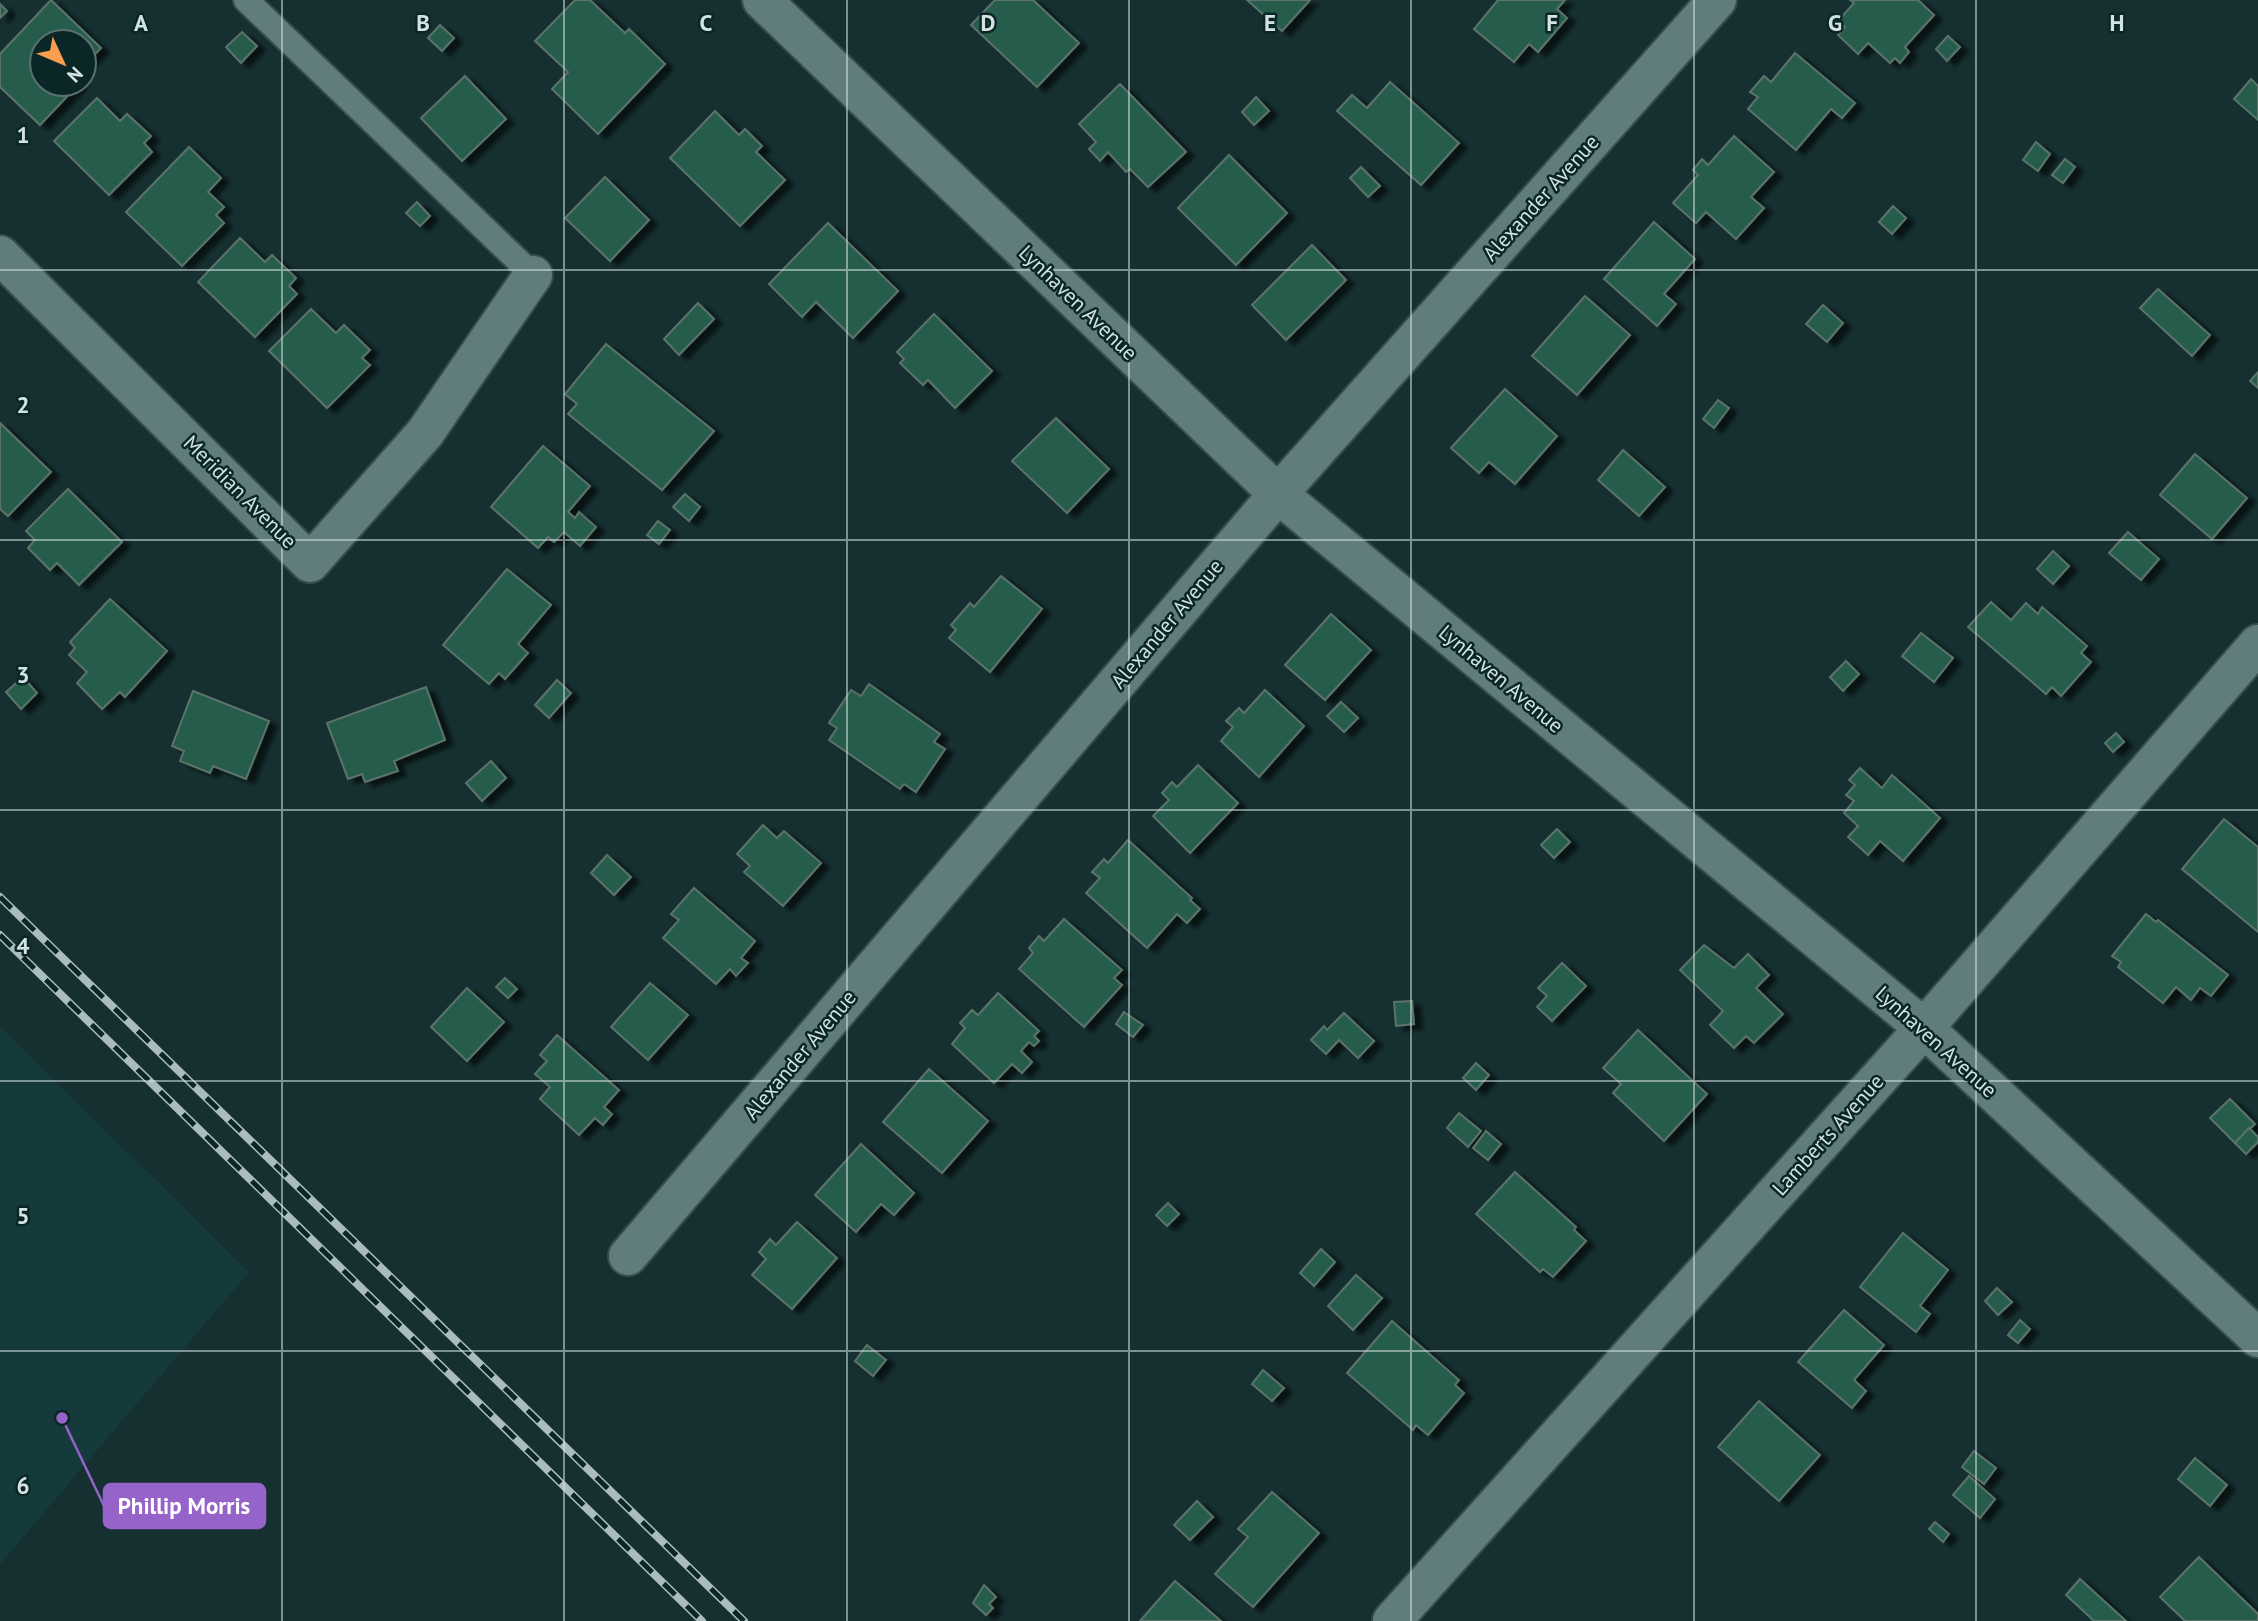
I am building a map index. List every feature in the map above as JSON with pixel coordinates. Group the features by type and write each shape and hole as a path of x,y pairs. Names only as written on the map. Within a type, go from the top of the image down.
{"street":[{"name":"Lynhaven Avenue","path":"762,0 1278,494 1924,1028 2258,1338"},
{"name":"Alexander Avenue","path":"628,1256 1278,494 1717,0"},
{"name":"Meridian Avenue","path":"0,255 310,563 425,433 533,275"},
{"name":"Lamberts Avenue","path":"1392,1621 1924,1028 2258,644"}],"lane":[{"path":"246,0 533,275"}],"shaded area":[{"path":"0,1027 249,1272 0,1564"}],"building":[{"path":"51,0 80,28 28,28 28,98 66,98 40,125 0,87 0,54"},
{"path":"575,0 590,0 625,33 629,29 665,64 598,134 552,89 568,72 535,41"},
{"path":"995,0 1033,0 1079,43 1037,87 971,25"},
{"path":"1247,0 1310,0 1282,31"},
{"path":"1498,0 1565,0 1557,9 1567,18 1538,52 1529,44 1514,62 1474,29"},
{"path":"1850,0 1918,0 1934,15 1905,47 1909,52 1900,63 1895,58 1890,63 1868,43 1858,54 1838,35 1845,27 1838,21 1854,3"},
{"path":"0,4 7,11 0,18"},
{"path":"440,25 454,38 442,51 428,38"},
{"path":"242,32 257,46 241,63 226,47"},
{"path":"1948,36 1960,47 1947,61 1936,49"},
{"path":"1795,53 1855,103 1842,118 1831,109 1796,150 1748,109 1758,97 1750,92 1764,76 1771,82"},
{"path":"465,76 506,119 462,161 421,118"},
{"path":"2251,79 2258,86 2258,120 2234,99"},
{"path":"1390,82 1459,143 1421,185 1337,111 1352,95 1367,108"},
{"path":"1120,84 1186,152 1148,187 1130,169 1126,172 1108,152 1100,161 1089,149 1096,142 1079,124"},
{"path":"1256,97 1269,111 1254,125 1242,112"},
{"path":"97,98 120,121 127,114 151,136 144,143 152,152 109,195 54,141"},
{"path":"715,111 739,135 745,129 762,146 756,152 785,180 740,226 670,158"},
{"path":"1734,136 1774,172 1751,197 1764,208 1736,239 1706,212 1696,223 1673,203 1698,175 1693,170 1702,159 1708,165"},
{"path":"2036,142 2050,154 2038,171 2023,160"},
{"path":"189,147 221,178 208,192 224,207 216,215 224,223 182,266 126,212"},
{"path":"1229,155 1287,213 1236,265 1178,208"},
{"path":"2065,159 2075,167 2063,183 2052,175"},
{"path":"1361,167 1380,186 1368,197 1350,178"},
{"path":"605,177 649,220 610,261 565,218"},
{"path":"417,202 430,216 420,226 406,213"},
{"path":"1893,206 1906,218 1892,234 1879,222"},
{"path":"1654,222 1695,259 1664,294 1676,304 1657,326 1604,279"},
{"path":"828,223 898,291 853,338 816,302 802,317 769,284"},
{"path":"240,238 265,262 272,255 296,278 289,286 297,294 255,337 198,282"},
{"path":"1312,245 1346,280 1286,340 1252,305"},
{"path":"2158,289 2210,335 2192,356 2140,308"},
{"path":"1585,296 1630,335 1577,395 1532,356"},
{"path":"698,303 714,319 679,355 664,339"},
{"path":"1823,305 1843,323 1827,342 1806,324"},
{"path":"311,309 336,333 344,325 370,350 362,358 370,365 327,408 269,351"},
{"path":"934,314 992,371 955,408 928,380 923,385 900,363 904,359 897,352"},
{"path":"606,344 714,431 662,490 568,414 577,404 565,394"},
{"path":"2258,372 2258,388 2250,381"},
{"path":"1505,389 1557,436 1515,484 1489,462 1479,473 1451,448"},
{"path":"1718,400 1729,408 1714,428 1703,419"},
{"path":"1056,418 1109,469 1067,513 1012,461"},
{"path":"0,423 51,472 8,516 0,509"},
{"path":"543,446 590,486 568,512 575,518 579,512 596,527 580,546 564,532 554,542 548,537 538,548 491,507"},
{"path":"1623,450 1665,487 1639,516 1598,480"},
{"path":"2195,454 2247,498 2212,539 2160,495"},
{"path":"68,489 122,542 79,585 57,563 50,570 28,548 35,540 26,531"},
{"path":"685,494 700,507 689,521 673,507"},
{"path":"658,521 670,530 659,544 647,535"},
{"path":"2128,532 2159,559 2141,580 2109,553"},
{"path":"2053,551 2069,566 2053,584 2037,569"},
{"path":"507,569 551,605 518,644 528,653 505,679 499,673 489,684 443,645"},
{"path":"1001,576 1042,609 990,672 949,638 956,630 951,625 970,603 974,607"},
{"path":"110,599 167,651 125,697 120,692 102,709 77,683 87,672 69,655 75,648 70,642"},
{"path":"1991,602 2011,620 2026,603 2038,614 2042,607 2087,646 2081,653 2091,662 2061,696 2052,687 2046,694 1968,627"},
{"path":"1331,614 1371,650 1325,700 1285,665"},
{"path":"1921,633 1953,658 1934,682 1902,656"},
{"path":"1846,661 1859,674 1843,691 1830,677"},
{"path":"23,677 37,693 21,709 6,692"},
{"path":"557,680 571,693 549,718 535,705"},
{"path":"869,684 940,734 934,742 945,749 916,792 904,784 900,789 829,740 837,728 829,723 851,690 861,696"},
{"path":"426,687 445,740 394,761 398,771 365,782 362,774 348,779 327,723"},
{"path":"1265,690 1304,726 1259,777 1221,741 1233,727 1226,721 1239,708 1244,713"},
{"path":"193,691 269,721 246,779 213,766 210,773 180,761 184,751 172,746"},
{"path":"1341,702 1358,718 1344,732 1327,716"},
{"path":"2116,733 2124,742 2113,752 2105,743"},
{"path":"491,761 506,778 482,801 466,783"},
{"path":"1198,765 1238,803 1190,853 1153,816 1169,800 1162,793 1172,782 1177,787"},
{"path":"1860,768 1882,788 1892,775 1940,818 1903,861 1880,841 1868,855 1848,837 1858,826 1844,813 1854,801 1846,795 1855,785 1849,780"},
{"path":"2224,819 2258,847 2258,932 2182,869"},
{"path":"763,825 777,838 784,831 821,863 783,906 744,872 750,866 737,854"},
{"path":"1557,829 1570,842 1554,858 1541,845"},
{"path":"1128,840 1192,898 1190,900 1200,909 1187,923 1177,914 1147,948 1086,893 1100,878 1092,872 1104,859 1108,863"},
{"path":"607,855 631,877 614,895 591,873"},
{"path":"694,888 755,941 741,958 748,963 736,976 730,969 716,984 663,938 679,920 671,914"},
{"path":"2146,914 2156,922 2158,920 2228,975 2211,996 2200,988 2191,1000 2176,987 2163,1003 2118,967 2121,962 2112,956"},
{"path":"1064,919 1122,970 1114,978 1122,985 1084,1027 1019,969 1033,953 1029,948 1039,936 1044,941"},
{"path":"1704,945 1734,968 1748,954 1769,975 1756,988 1783,1014 1754,1043 1746,1036 1734,1048 1710,1025 1723,1011 1680,970"},
{"path":"1562,963 1586,986 1552,1021 1537,1007 1547,996 1538,988"},
{"path":"505,978 517,989 508,998 496,987"},
{"path":"650,983 688,1015 648,1060 611,1027"},
{"path":"467,988 504,1022 467,1061 431,1027"},
{"path":"998,993 1039,1031 1034,1036 1039,1041 1034,1046 1029,1042 1021,1051 1032,1062 1022,1073 1012,1064 994,1083 952,1044 965,1028 960,1023 972,1010 978,1015"},
{"path":"1412,1001 1414,1024 1396,1026 1394,1002"},
{"path":"1124,1012 1143,1025 1133,1037 1116,1024"},
{"path":"1344,1013 1374,1041 1358,1058 1339,1040 1326,1054 1311,1040 1324,1026 1327,1030"},
{"path":"1638,1030 1707,1094 1664,1141 1613,1093 1621,1084 1603,1068"},
{"path":"557,1035 619,1090 604,1107 612,1114 603,1125 595,1118 579,1135 540,1099 550,1087 535,1074 547,1061 540,1055"},
{"path":"1476,1063 1489,1075 1476,1090 1463,1078"},
{"path":"929,1069 988,1121 942,1173 883,1122"},
{"path":"2230,1099 2255,1124 2235,1143 2210,1118"},
{"path":"1459,1113 1481,1131 1468,1147 1447,1128"},
{"path":"2249,1128 2258,1137 2258,1142 2246,1154 2235,1143"},
{"path":"1486,1131 1501,1144 1488,1160 1473,1148"},
{"path":"861,1144 914,1193 894,1215 881,1204 856,1232 815,1195"},
{"path":"1515,1172 1576,1227 1574,1230 1586,1241 1553,1277 1543,1269 1540,1272 1476,1214"},
{"path":"1168,1203 1179,1214 1167,1226 1156,1215"},
{"path":"797,1222 837,1258 792,1309 752,1275 766,1259 759,1252 770,1239 776,1245"},
{"path":"1903,1233 1948,1270 1920,1306 1930,1314 1916,1332 1860,1287"},
{"path":"1321,1249 1335,1262 1314,1286 1300,1273"},
{"path":"1356,1275 1382,1298 1353,1330 1328,1306"},
{"path":"1997,1288 2012,1302 1998,1315 1985,1301"},
{"path":"1844,1310 1884,1345 1854,1380 1866,1391 1852,1408 1798,1362"},
{"path":"2020,1320 2030,1329 2018,1343 2008,1335"},
{"path":"1392,1321 1459,1380 1455,1385 1464,1393 1428,1435 1416,1425 1413,1430 1347,1373"},
{"path":"867,1345 886,1360 873,1376 855,1361"},
{"path":"1263,1370 1284,1388 1272,1401 1252,1384"},
{"path":"1759,1401 1820,1455 1779,1501 1718,1447"},
{"path":"1974,1451 1996,1468 1984,1484 1962,1467"},
{"path":"2195,1458 2227,1485 2210,1506 2178,1479"},
{"path":"1969,1476 1995,1499 1980,1518 1953,1495"},
{"path":"1272,1492 1319,1533 1253,1607 1215,1574 1248,1537 1238,1529"},
{"path":"1197,1501 1213,1517 1190,1540 1174,1525"},
{"path":"1935,1522 1949,1534 1943,1542 1929,1529"},
{"path":"2199,1557 2258,1614 2258,1621 2185,1621 2160,1597"},
{"path":"2080,1579 2126,1621 2094,1621 2066,1595"},
{"path":"1175,1581 1221,1621 1140,1621"},
{"path":"984,1585 996,1597 989,1604 993,1608 986,1615 973,1603"}],"railway":[{"path":"0,897 744,1621"},
{"path":"0,935 702,1621"}],"place":[{"name":"Phillip Morris","path":"62,1418"}]}
